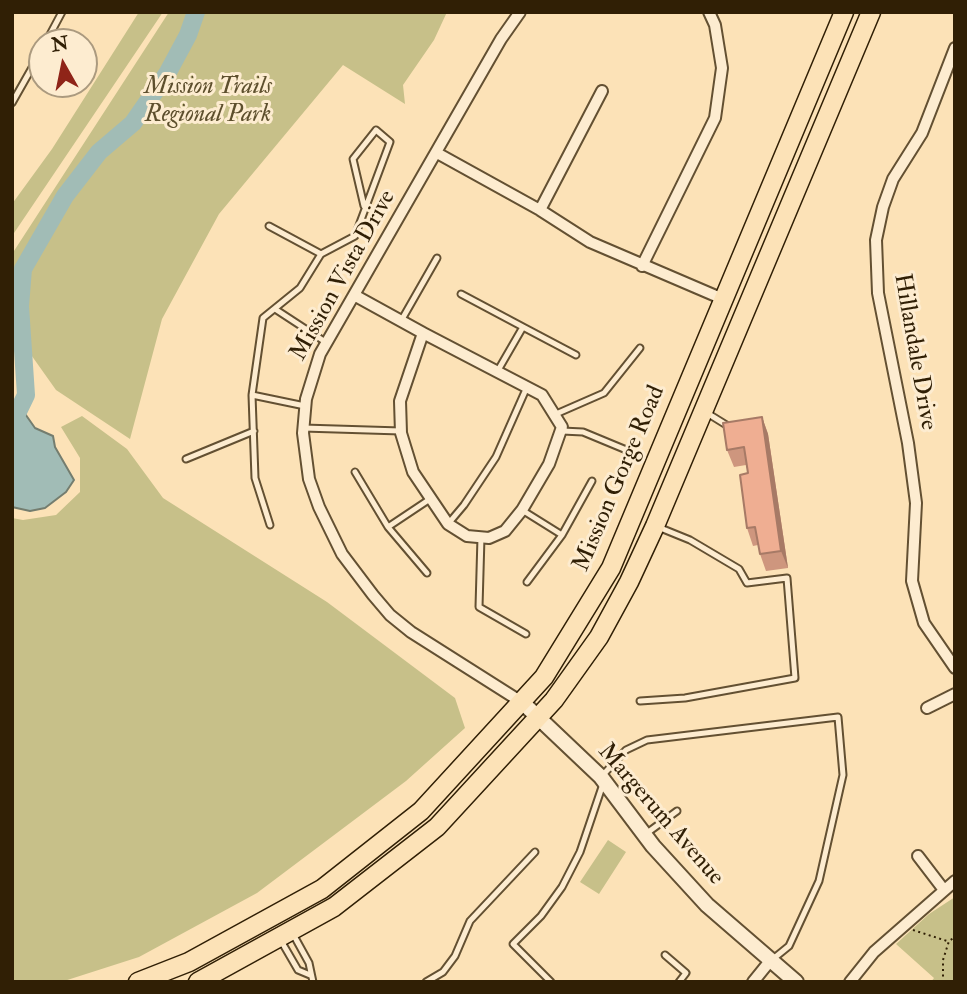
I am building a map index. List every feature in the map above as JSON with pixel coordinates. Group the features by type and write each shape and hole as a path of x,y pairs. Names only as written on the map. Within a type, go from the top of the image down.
{"main road":[{"name":"Mission Gorge Road","path":"138,982 189,962 322,889 421,811 544,677 611,568 844,12"},
{"name":"Mission Gorge Road","path":"198,982 334,907 437,827 540,717 599,636 629,582 655,526 871,12"}],"street":[{"name":"Mission Vista Drive","path":"520,12 501,39 327,343 312,375 303,428 309,479 319,507 342,554 373,595 390,615 411,632 523,702"},
{"path":"642,266 715,118 722,68 715,25 709,12"},
{"name":"Hillandale Drive","path":"955,48 922,133 893,179 883,207 876,240 878,293 908,443 916,503 912,581 924,623 955,668"},
{"path":"540,210 602,90"},
{"path":"437,153 540,210 590,242 723,299"},
{"path":"354,295 542,395 556,414 562,431 549,464 522,510 505,531 489,538 467,536 447,524 413,472 401,431 400,401 423,333"},
{"path":"927,708 955,694"},
{"name":"Margerum Avenue","path":"523,702 603,779 644,835 707,905 796,982"},
{"path":"918,856 944,890"},
{"path":"850,982 874,952 955,881"},
{"path":"753,982 770,961"}],"lane":[{"path":"53,28 62,12"},
{"path":"12,103 28,75"},
{"path":"270,525 255,478 252,395 262,318 300,288 321,254 355,236 390,142 376,130 353,159 365,206"},
{"path":"269,226 321,254"},
{"path":"401,321 438,258"},
{"path":"461,294 576,355"},
{"path":"275,309 327,343"},
{"path":"497,372 523,327"},
{"path":"556,414 604,393 640,348"},
{"path":"447,524 464,505 496,457 527,387"},
{"path":"252,395 305,406"},
{"path":"704,411 725,421 730,428"},
{"path":"303,428 401,431"},
{"path":"186,459 254,431"},
{"path":"562,431 583,432 624,449"},
{"path":"355,472 388,527 427,573"},
{"path":"527,582 562,535 592,481"},
{"path":"388,527 430,499"},
{"path":"522,510 562,535"},
{"path":"640,701 685,698 795,678 787,578 747,583 739,569 690,540 655,526"},
{"path":"481,537 479,607 526,634"},
{"path":"551,982 513,944 541,916 562,887 580,852 603,779 626,750 647,740 838,717 843,775 819,881 789,946 770,961"},
{"path":"644,835 677,811"},
{"path":"426,982 443,972 455,956 470,921 535,852"},
{"path":"285,935 298,970 310,975"},
{"path":"285,935 309,963 313,982"},
{"path":"665,955 686,972 679,982"}],"path":[{"path":"904,925 936,940 948,941 955,937"},
{"path":"943,982 943,960 948,941"}],"green space":[{"path":"139,12 163,12 12,236 12,204 84,98 98,98 98,77"},
{"name":"Mission Trails Regional Park","path":"169,12 447,12 434,40 403,85 405,104 343,65 219,214 162,319 130,439 56,390 12,328 12,254"},
{"path":"82,416 127,449 163,498 327,602 455,698 465,728 406,781 257,893 139,957 61,982 12,982 12,518 23,520 56,515 80,492 80,458 61,427"},
{"path":"608,840 626,852 599,894 580,882"},
{"path":"955,897 955,982 931,982 934,978 896,944 929,914"}],"water":[{"path":"12,404 21,408 35,428 53,436 55,447 74,480 66,492 45,508 30,511 12,507"}],"building":[{"path":"762,417 781,551 760,554 755,527 747,528 740,475 748,473 744,447 727,450 723,423"}],"waterway":[{"path":"12,424 26,395 20,306 23,269 65,196 99,152 133,123 167,74 188,35 196,12"}]}
